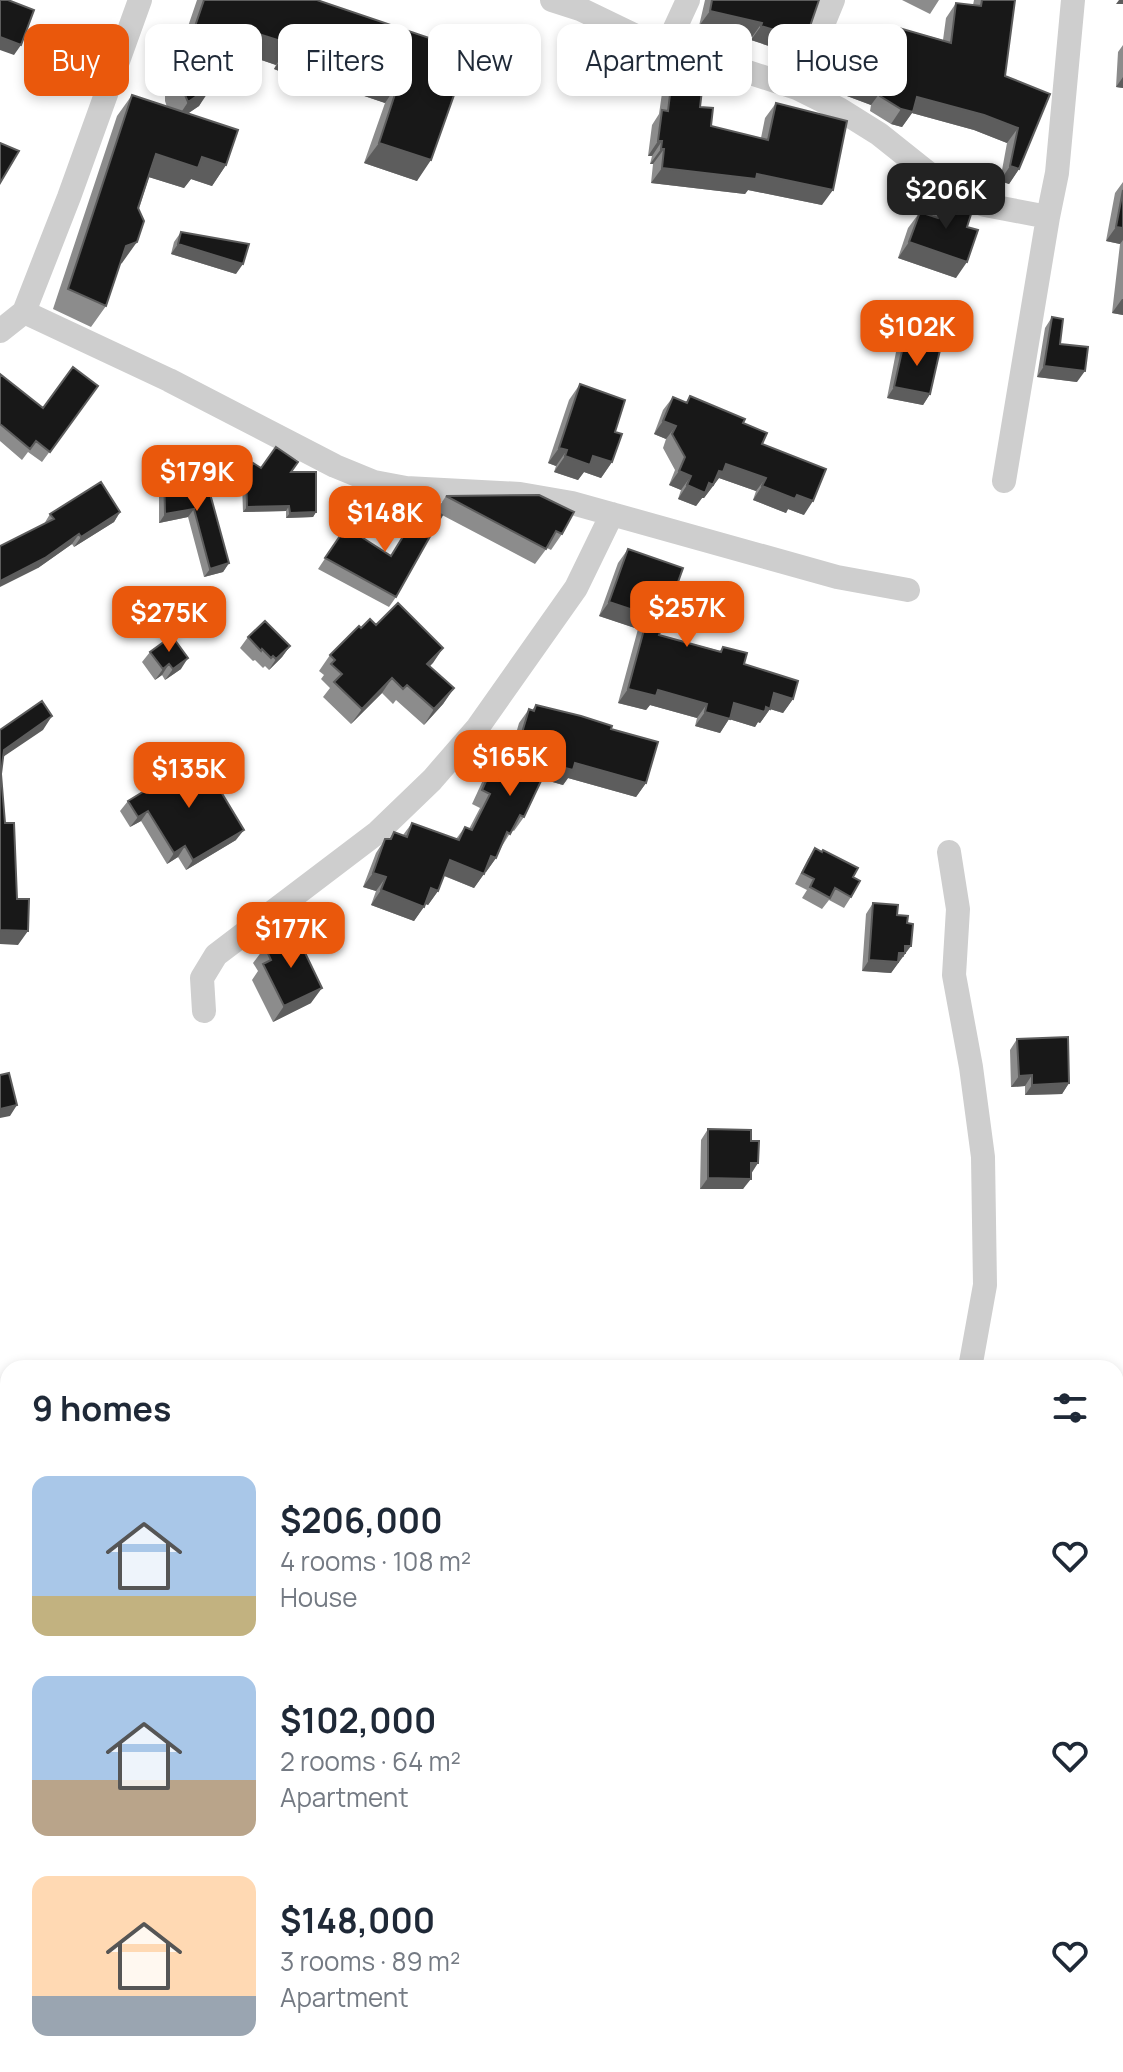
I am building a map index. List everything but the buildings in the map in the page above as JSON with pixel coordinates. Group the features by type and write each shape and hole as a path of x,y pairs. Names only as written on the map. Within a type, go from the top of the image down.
{"street":[{"path":"0,331 24,312 140,0"},
{"path":"552,0 611,24"},
{"path":"677,24 688,0"},
{"path":"823,24 833,0"},
{"path":"1004,481 1057,173 1073,0"},
{"path":"813,96 879,134 953,193 985,205 1048,217"},
{"path":"24,312 169,380 335,466 374,482 406,488 520,494 572,503 837,577 908,590"},
{"path":"204,1011 202,978 216,955 378,832 432,780 478,727 576,588 612,514"},
{"path":"949,852 958,909 954,975 983,1157 985,1285 971,1360"}]}
